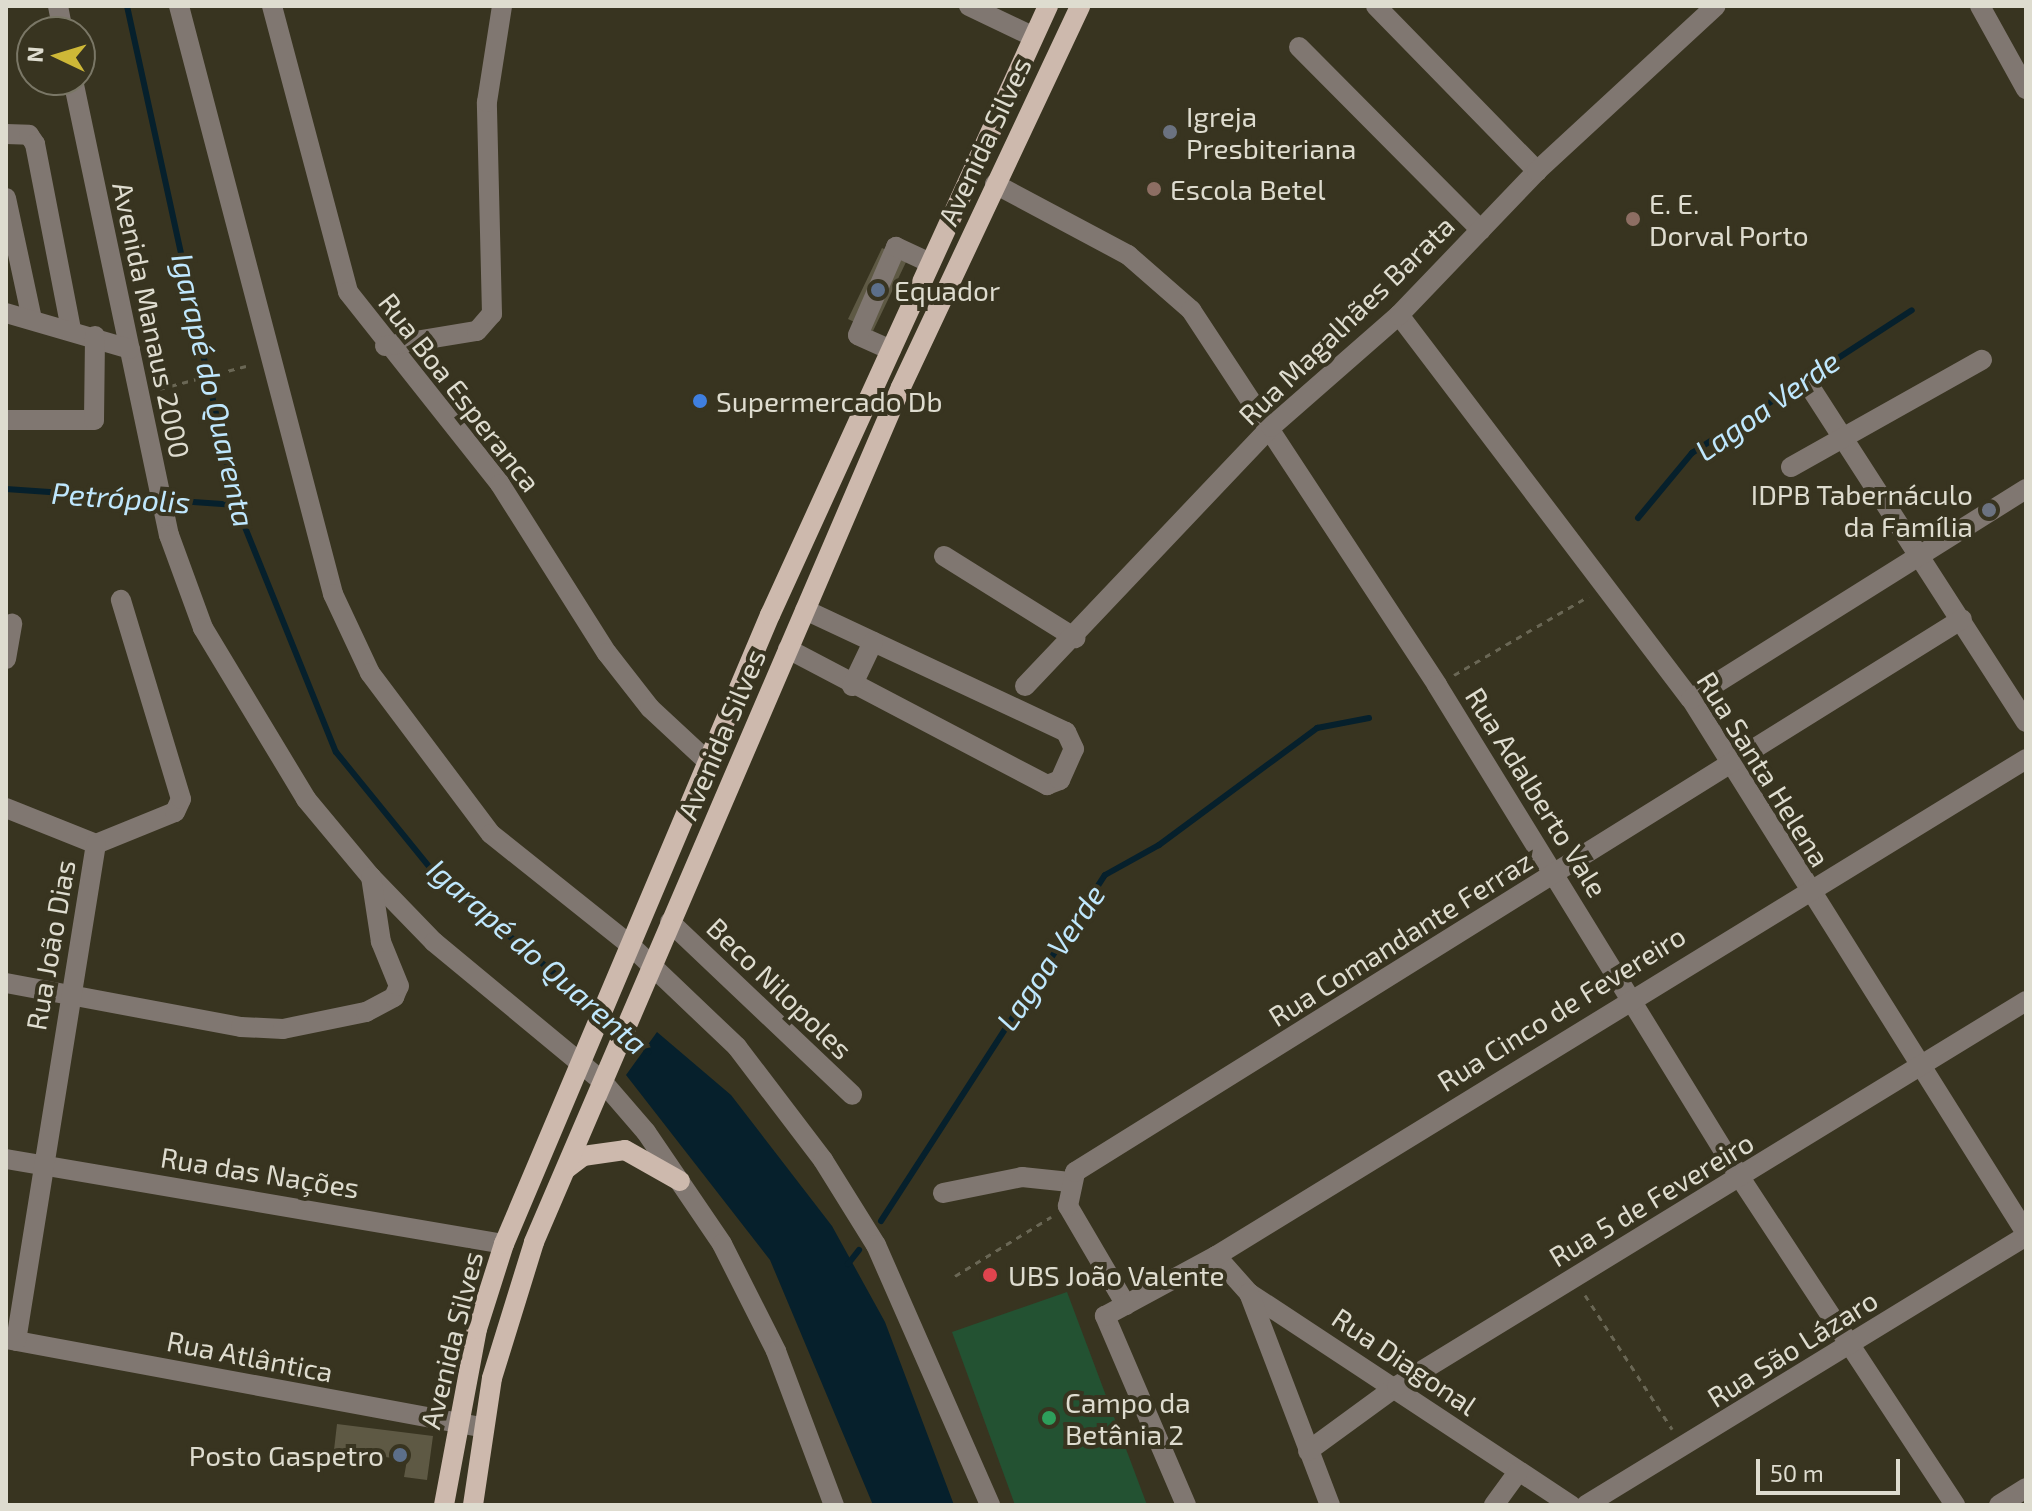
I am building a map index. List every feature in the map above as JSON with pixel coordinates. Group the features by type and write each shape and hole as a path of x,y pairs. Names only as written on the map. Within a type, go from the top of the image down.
{"main road":[{"name":"Avenida Silves","path":"444,1505 455,1423 504,1244 585,1061 707,761 1048,6"},
{"name":"Avenida Silves","path":"473,1505 502,1334 566,1169 805,610 995,184 1080,6"},
{"path":"566,1169 583,1156 625,1150 680,1181"}],"street":[{"path":"179,6 333,594 370,673 491,834 630,945 737,1047 861,1220 990,1505"},
{"name":"Rua Boa Esperanca","path":"272,6 332,252 385,346 500,484 607,653 650,708 707,761"},
{"path":"385,346 477,331 492,314 487,102 502,6"},
{"path":"969,6 1032,36"},
{"path":"1376,6 1537,171"},
{"name":"Rua Magalhães Barata","path":"1025,686 1075,638 1271,427 1399,315 1537,171 1716,6"},
{"path":"1980,6 2026,89"},
{"path":"1299,47 1481,230"},
{"name":"Avenida Manaus 2000","path":"76,96 169,535 203,628 306,799 371,877 434,942 585,1061 605,1073 722,1244 776,1351 834,1505"},
{"path":"6,134 29,135 35,144 71,329"},
{"name":"Rua Adalberto Vale","path":"995,184 1128,255 1163,282 1271,427 1556,875 1741,1179 1852,1341 1955,1505"},
{"path":"6,198 32,319"},
{"path":"891,350 858,335 896,247 931,263"},
{"path":"6,313 71,329 130,349"},
{"path":"6,420 94,420 95,336 122,313"},
{"name":"Rua Santa Helena","path":"1399,315 1691,699 1734,764 1805,888 2026,1235"},
{"path":"1791,467 1982,360"},
{"path":"1812,390 1924,556 2026,722"},
{"path":"1691,699 1924,556 2026,489"},
{"path":"944,556 1075,638"},
{"path":"96,844 175,812 181,799 121,600"},
{"path":"788,649 852,686 1047,785 1060,780 1074,749 1066,732 805,610"},
{"name":"Rua Comandante Ferraz","path":"1070,1182 1962,619"},
{"path":"6,659 12,624"},
{"path":"852,686 873,642"},
{"name":"Rua Cinco de Fevereiro","path":"1126,1305 1216,1256 1805,888 2026,759"},
{"name":"Rua João Dias","path":"6,808 96,844 11,1340"},
{"path":"6,983 241,1027 283,1029 366,1012 394,997 399,986 381,942 371,877"},
{"name":"Beco Nilopoles","path":"670,922 852,1095"},
{"name":"Rua 5 de Fevereiro","path":"1308,1451 1397,1386 1741,1179 2026,1001"},
{"name":"Rua das Nações","path":"6,1159 504,1244"},
{"path":"943,1193 1022,1177 1070,1182 1068,1206 1126,1305 1104,1324 1186,1505"},
{"name":"Rua São Lázaro","path":"1586,1505 1685,1449 1852,1341 2026,1235"},
{"name":"Rua Diagonal","path":"1216,1256 1249,1293 1397,1386 1518,1472 1571,1505"},
{"path":"1249,1293 1330,1505"},
{"name":"Rua Atlântica","path":"11,1340 484,1428"},
{"path":"1494,1505 1518,1472"},
{"path":"1999,1505 2026,1488"}],"path":[{"path":"150,391 246,366"},
{"path":"1437,685 1525,640 1603,585"},
{"path":"955,1276 1068,1206"},
{"path":"1574,1278 1685,1449"}],"green space":[{"name":"Campo da Betânia 2","path":"1067,1292 1147,1505 1015,1505 952,1332"}],"water":[{"path":"657,1032 731,1095 832,1226 885,1322 954,1505 873,1505 770,1260 626,1075"}],"building":[{"name":"Equador","path":"882,248 907,260 873,331 848,319"},
{"name":"Posto Gaspetro","path":"337,1424 433,1436 427,1480 404,1477 407,1460 334,1450"}],"waterway":[{"name":"Igarapé do Quarenta","path":"127,6 236,505 336,752 435,874 649,1052"},
{"name":"Lagoa Verde","path":"1638,518 1692,453 1912,310"},
{"name":"Petrópolis","path":"6,489 236,505"},
{"name":"Lagoa Verde","path":"881,1221 1105,875 1159,845 1317,728 1369,718"},
{"name":"Lagoa Verde","path":"848,1264 859,1250"}],"place":[{"name":"Igreja Presbiteriana","path":"1170,132"},
{"name":"Escola Betel","path":"1154,189"},
{"name":"E. E. Dorval Porto","path":"1633,219"},
{"name":"Equador","path":"878,290"},
{"name":"Supermercado Db","path":"700,401"},
{"name":"IDPB Tabernáculo da Família","path":"1989,510"},
{"name":"UBS João Valente","path":"990,1275"},
{"name":"Campo da Betânia 2","path":"1049,1418"},
{"name":"Posto Gaspetro","path":"400,1455"}]}
